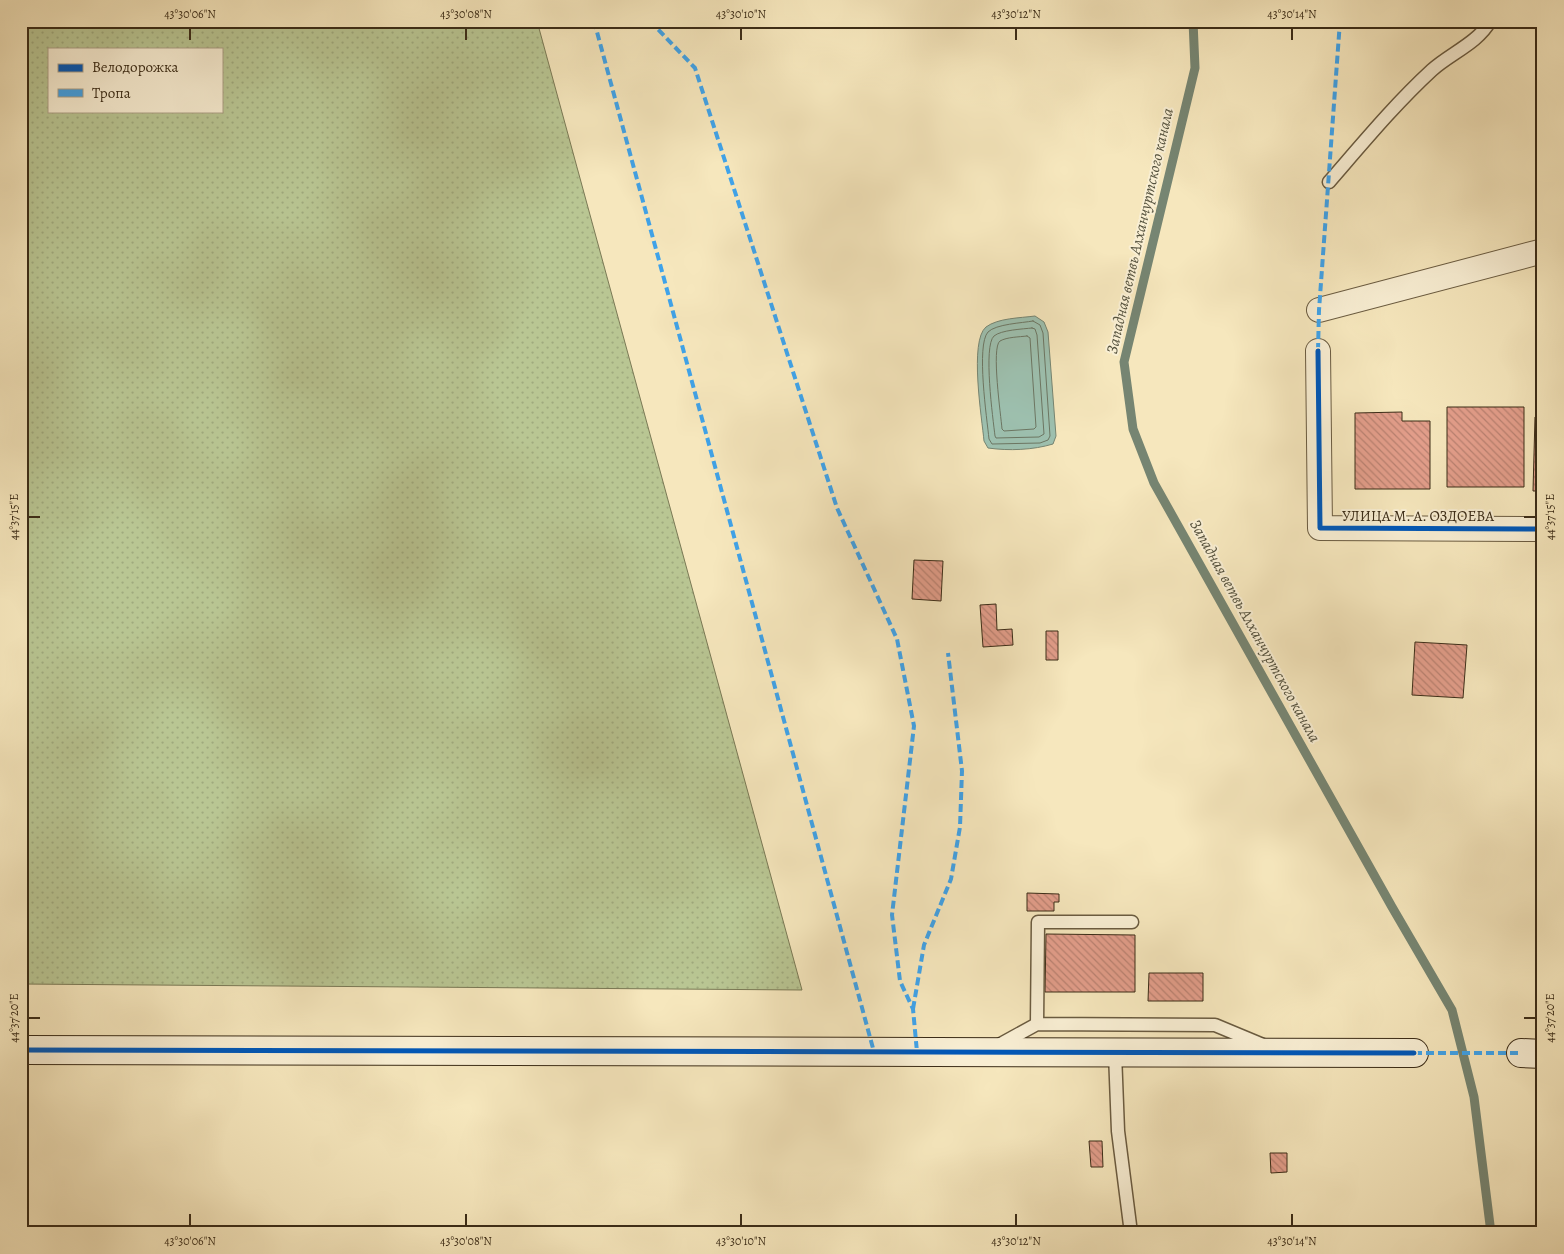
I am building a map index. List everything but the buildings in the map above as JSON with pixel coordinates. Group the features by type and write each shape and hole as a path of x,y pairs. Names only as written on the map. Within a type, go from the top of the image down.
{"street":[{"path":"1319,310 1543,251"},
{"name":"УЛИЦА М. А. ОЗДОЕВА","path":"1318,352 1320,528 1543,529"},
{"path":"21,1050 1414,1053"}],"lane":[{"path":"1329,182 1385,117 1433,69 1485,31 1490,21"},
{"path":"1037,1024 1038,922 1132,922"},
{"path":"987,1052 1037,1024 1215,1025 1284,1053"},
{"path":"1115,1053 1118,1131 1131,1233"}],"green space":[{"path":"21,21 537,21 802,990 21,984"}],"water":[{"path":"1035,316 1044,322 1048,332 1056,436 1053,444 1037,448 1013,450 988,448 984,441 979,399 977,363 981,335 986,327 991,324 1009,319"}],"waterway":[{"name":"Западная ветвь Алханчуртского канала","path":"1193,21 1195,68 1124,362 1133,429 1154,483 1392,907 1452,1010 1474,1097 1491,1233"}],"marked path":[{"path":"594,21 874,1052"},
{"path":"650,21 695,68 837,508 897,639 914,726 892,915 900,981 913,1009 917,1052"},
{"path":"1318,351 1319,310 1340,21"},
{"path":"913,1009 924,945 951,879 960,827 962,771 948,653"},
{"path":"1414,1053 1521,1053"}],"cycle path":[{"path":"1318,351 1320,528 1543,529"},
{"path":"21,1050 1414,1053"}]}
